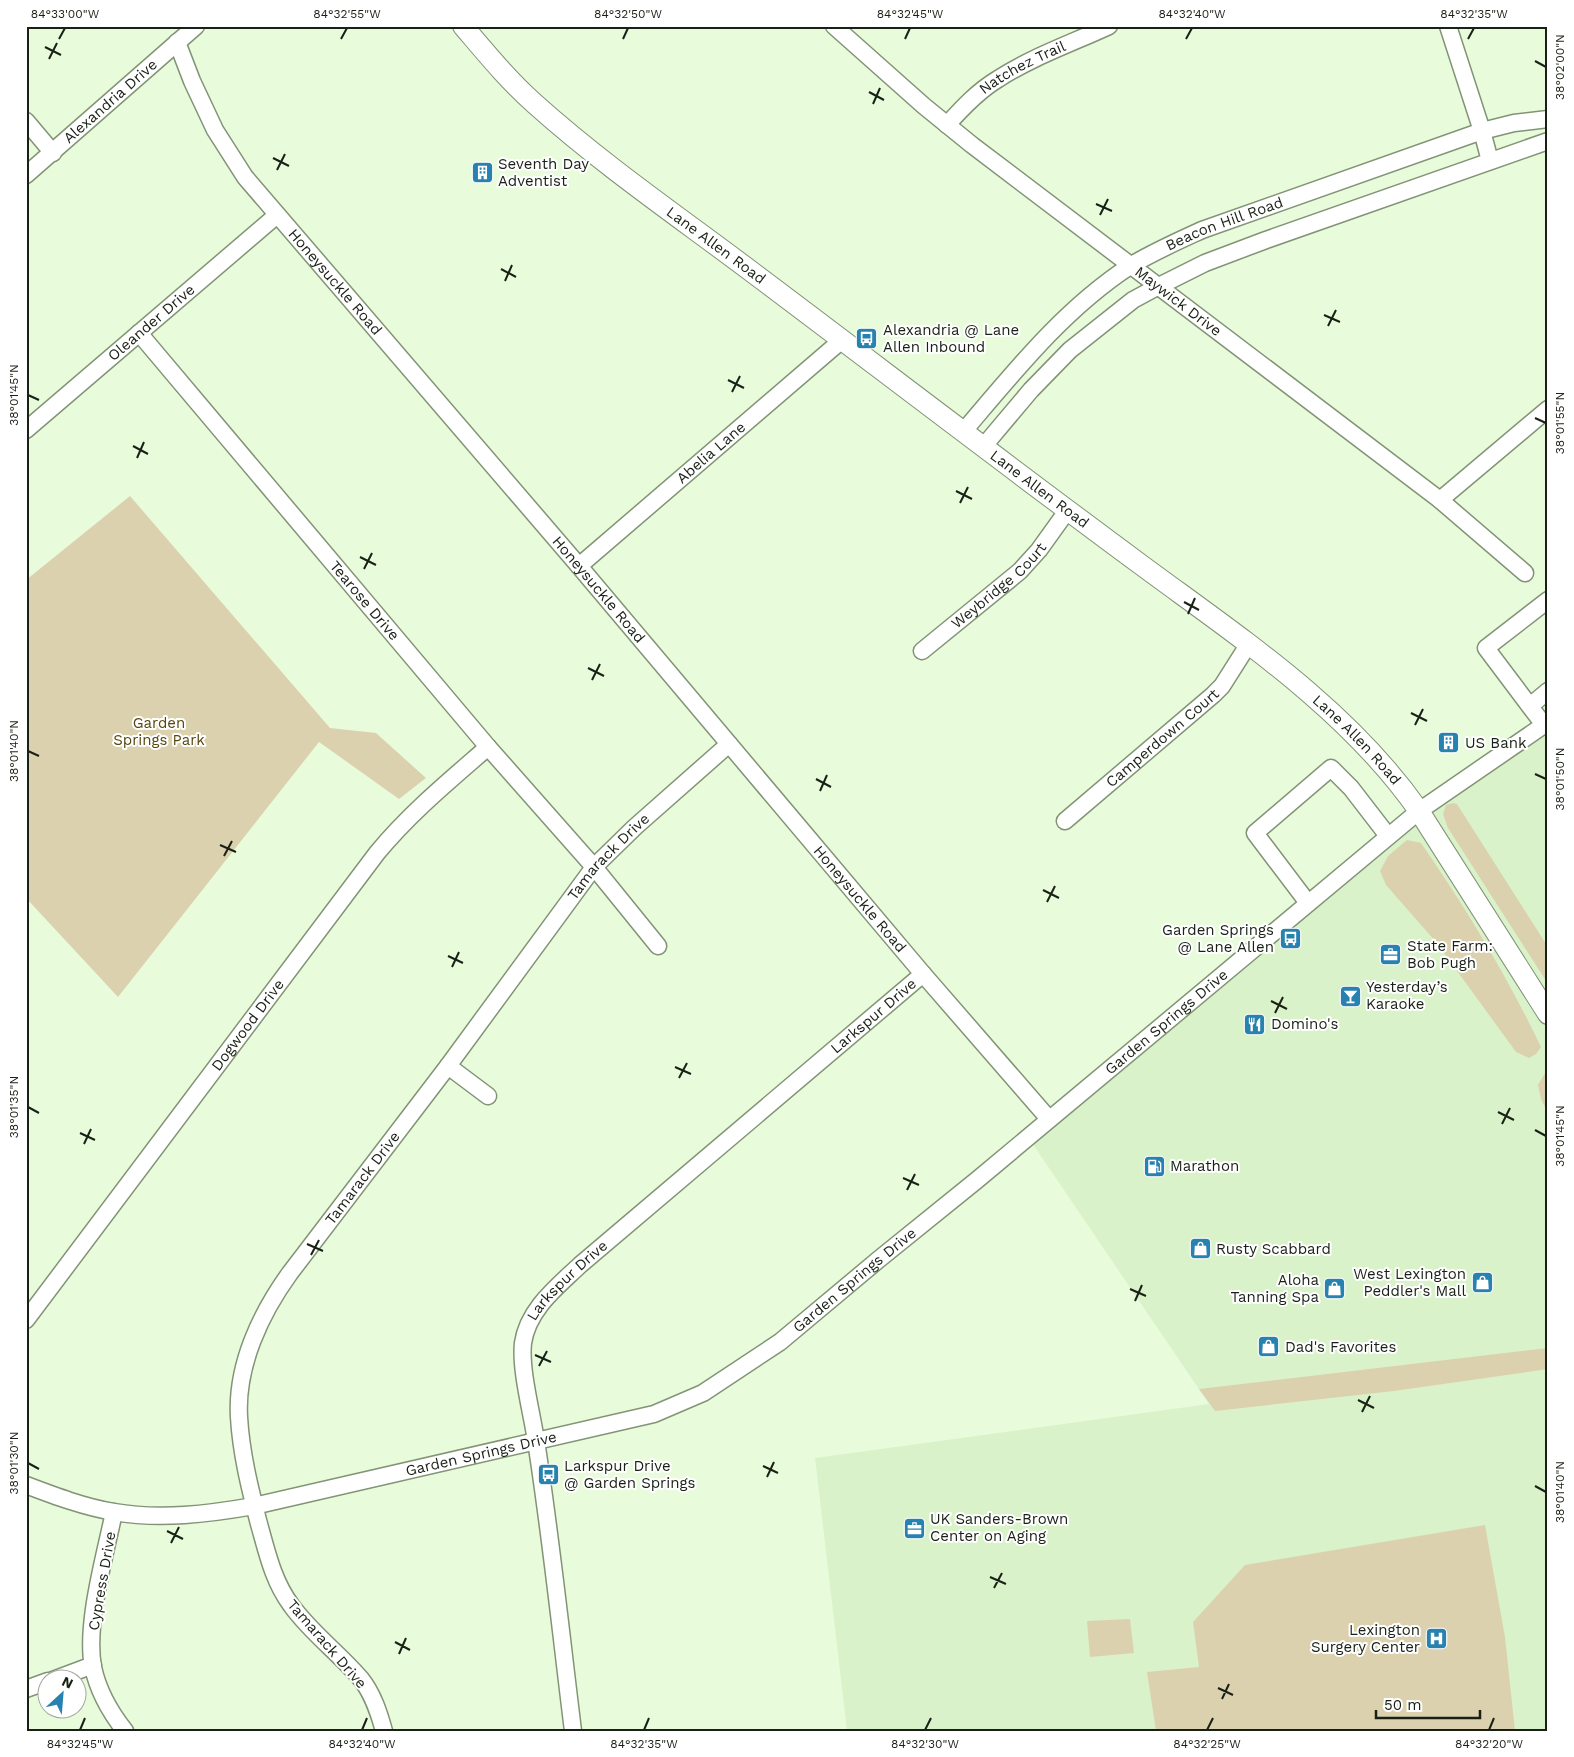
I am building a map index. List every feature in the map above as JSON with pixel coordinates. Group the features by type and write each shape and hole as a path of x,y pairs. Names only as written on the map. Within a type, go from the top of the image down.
{"main road":[{"name":"Lane Allen Road","path":"463,26 510,80 543,111 603,160 1067,511 1248,645 1339,719 1400,783 1548,1014"}],"street":[{"name":"Maywick Drive","path":"834,26 946,125 1440,500 1525,573"},
{"name":"Natchez Trail","path":"946,125 963,107 997,79 1018,67 1109,26"},
{"path":"1448,26 1490,161"},
{"name":"Alexandria Drive","path":"26,175 186,32"},
{"name":"Honeysuckle Road","path":"186,32 192,81 215,130 245,177 578,566 923,974 1049,1119"},
{"name":"Beacon Hill Road","path":"963,432 1039,343 1087,299 1130,266 1202,230 1482,131 1514,123 1548,120"},
{"path":"26,121 53,152"},
{"name":"Beacon Hill Road","path":"984,447 1031,390 1070,350 1133,300 1205,264 1266,240 1548,141"},
{"name":"Oleander Drive","path":"26,430 277,215"},
{"name":"Tearose Drive","path":"139,332 488,747 594,867 658,946"},
{"name":"Abelia Lane","path":"578,566 842,340"},
{"path":"1440,500 1548,409"},
{"name":"Weybridge Court","path":"922,651 1020,571 1039,550 1067,511"},
{"path":"1546,725 1486,648 1548,600"},
{"name":"Camperdown Court","path":"1065,822 1213,695 1222,686 1248,645"},
{"path":"1530,706 1548,691"},
{"name":"Garden Springs Drive","path":"26,1485 66,1500 114,1512 165,1516 220,1512 254,1506 654,1414 703,1392 780,1342 799,1327 1419,811 1546,725"},
{"name":"Tamarack Drive","path":"384,1731 371,1696 360,1679 301,1619 289,1602 271,1567 254,1506 238,1415 240,1390 258,1325 290,1273 448,1066 594,867 635,827 729,744"},
{"name":"Dogwood Drive","path":"26,1320 377,854 409,817 488,747"},
{"path":"1308,903 1255,834 1331,768 1351,788 1388,836"},
{"name":"Larkspur Drive","path":"573,1731 536,1440 523,1365 523,1343 529,1323 539,1306 552,1290 923,974"},
{"path":"448,1066 488,1096"},
{"name":"Cypress Drive","path":"114,1512 96,1600 91,1646 98,1684 112,1714 125,1731"},
{"path":"80,1670 93,1665"},
{"path":"26,1689 38,1685"}],"shaded area":[{"path":"1548,724 1548,1731 847,1731 815,1458 1209,1404 1028,1137 1419,811"}],"green space":[{"name":"Garden Springs Park","path":"130,496 330,728 376,733 426,778 399,799 319,742 118,997 26,898 26,580"},
{"path":"1457,804 1548,947 1548,984 1448,828 1443,814 1446,805"},
{"path":"1407,840 1421,843 1485,943 1541,1047 1536,1054 1529,1058 1516,1052 1436,942 1386,885 1380,871 1388,856"},
{"path":"1545,1073 1548,1073 1548,1113 1541,1099 1538,1085"},
{"path":"1548,1348 1548,1369 1394,1391 1215,1411 1199,1389"},
{"path":"1485,1525 1505,1637 1515,1731 1156,1731 1147,1672 1199,1667 1193,1622 1245,1565"},
{"path":"1130,1619 1134,1653 1090,1657 1087,1621"}],"place":[{"name":"Seventh Day Adventist","path":"482,173"},
{"name":"Alexandria @ Lane Allen Inbound","path":"867,339"},
{"name":"US Bank","path":"1449,743"},
{"name":"Garden Springs @ Lane Allen","path":"1290,939"},
{"name":"State Farm: Bob Pugh","path":"1391,955"},
{"name":"Yesterday’s Karaoke","path":"1350,996"},
{"name":"Domino's","path":"1255,1024"},
{"name":"Marathon","path":"1154,1166"},
{"name":"Rusty Scabbard","path":"1200,1249"},
{"name":"West Lexington Peddler's Mall","path":"1482,1283"},
{"name":"Aloha Tanning Spa","path":"1335,1289"},
{"name":"Dad's Favorites","path":"1269,1347"},
{"name":"Larkspur Drive @ Garden Springs","path":"548,1475"},
{"name":"UK Sanders-Brown Center on Aging","path":"914,1528"},
{"name":"Lexington Surgery Center","path":"1436,1639"}]}
